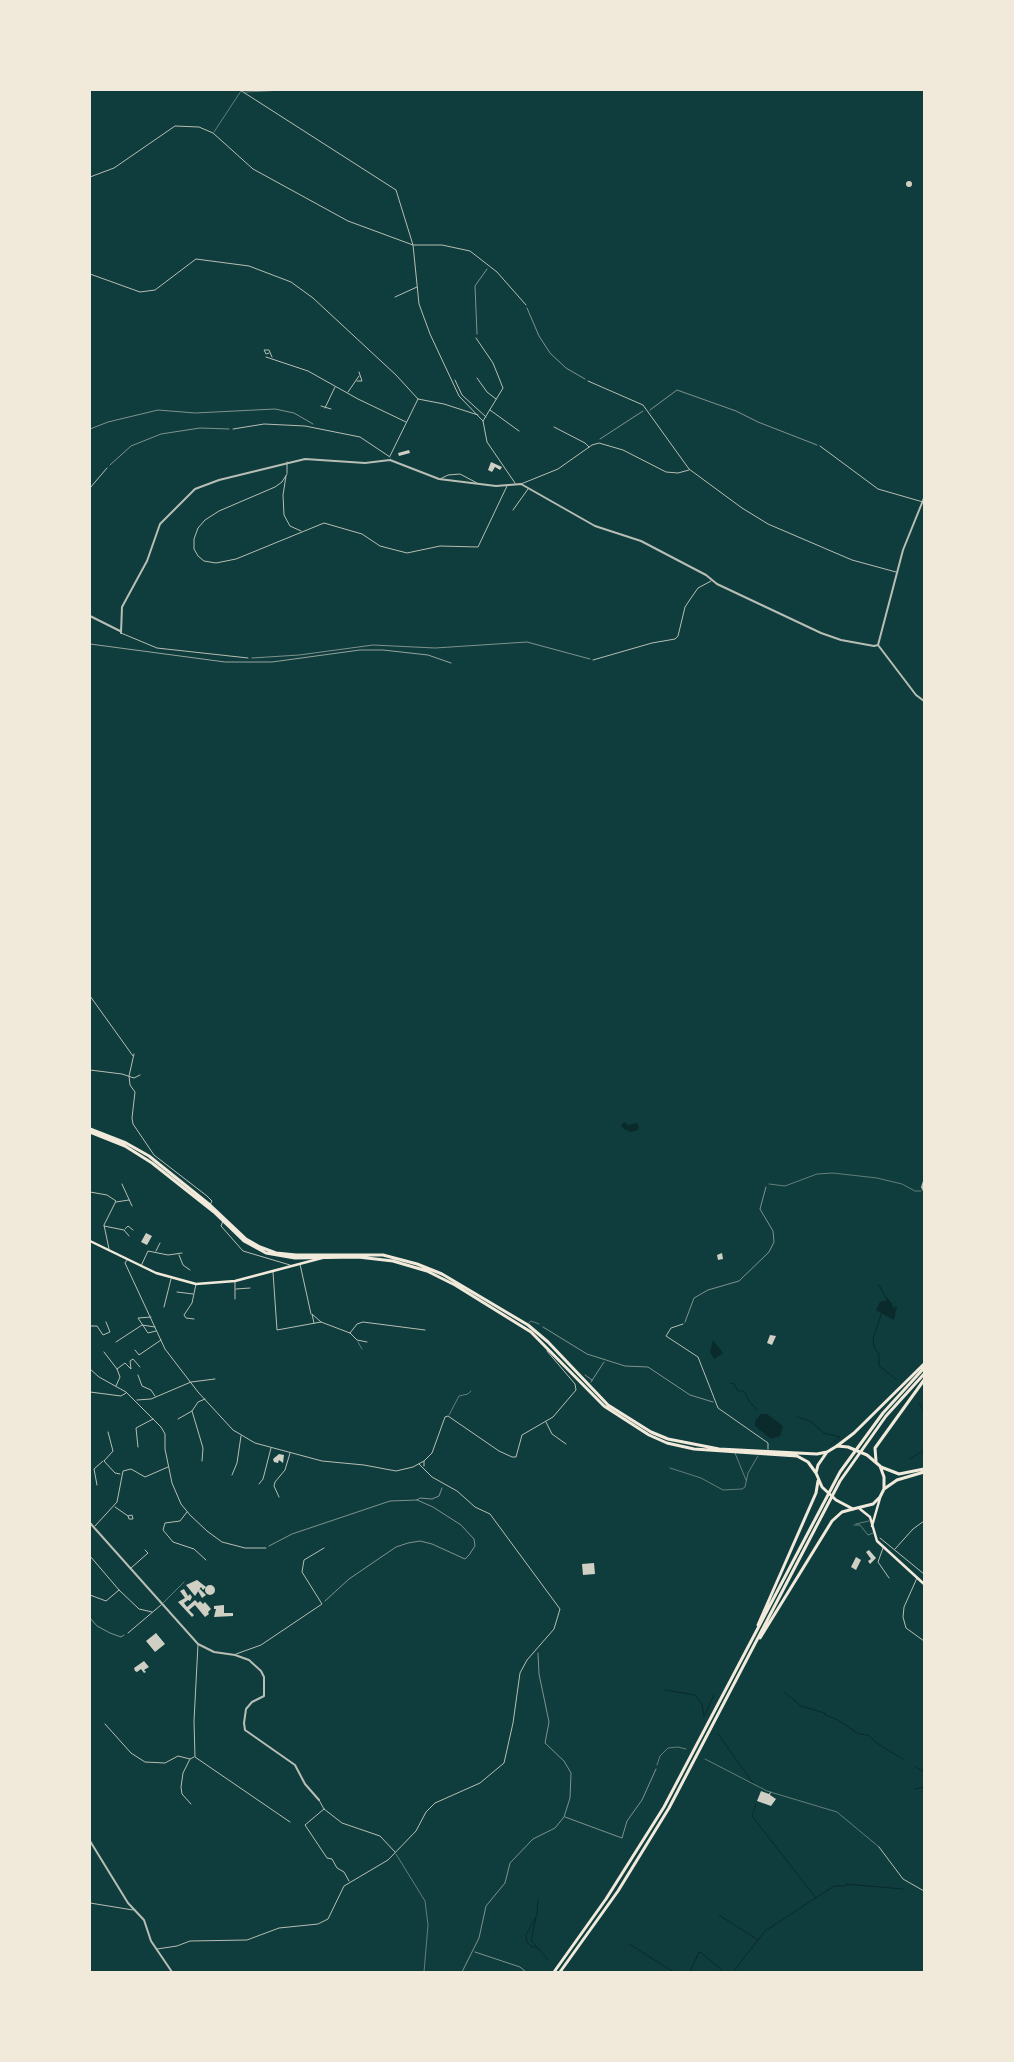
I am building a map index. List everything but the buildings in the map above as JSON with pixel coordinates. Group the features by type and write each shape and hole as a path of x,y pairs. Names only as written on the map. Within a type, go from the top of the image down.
{"highway":[{"path":"90,1130 126,1143 149,1156 210,1205 246,1239 260,1247 276,1253 383,1256 417,1264 442,1274 528,1325 548,1342 588,1386 617,1411 668,1439 719,1449 768,1453 817,1454 827,1452 854,1433 924,1364"},
{"path":"90,1130 136,1152 223,1221 244,1241 261,1251 276,1256 382,1259 427,1271 510,1317 532,1332 594,1397 621,1419 667,1443 694,1449 735,1453 768,1453 802,1458 808,1462 816,1473 818,1481 816,1493 749,1646"},
{"path":"554,1972 606,1900 654,1824 827,1499 834,1491 857,1447 890,1404 924,1368"},
{"path":"560,1972 618,1890 693,1765 749,1656 831,1488 855,1454 886,1416 924,1374"},
{"path":"876,1461 875,1448 924,1380"},
{"path":"837,1446 852,1448 876,1461 884,1477 884,1489"},
{"path":"816,1473 818,1465 827,1452"},
{"path":"880,1466 899,1474 924,1471"},
{"path":"749,1656 832,1520 838,1514 872,1504 891,1482 924,1471"},
{"path":"818,1481 836,1500 852,1509"}],"main road":[{"path":"90,1241 141,1266 171,1278 196,1284 235,1281 322,1258"},
{"path":"304,1263 313,1255"},
{"path":"872,1526 880,1497"},
{"path":"860,1509 868,1514 873,1532 883,1548 924,1584"}],"street":[{"path":"242,91 374,178 393,186 397,192 414,245 420,309 459,396 483,421 487,442 515,484"},
{"path":"90,177 114,168 175,126 193,126 213,133 253,169 339,217 414,245 460,248 470,251 490,266 521,296 526,305"},
{"path":"90,274 140,292 155,290 196,259 249,266 291,282 313,298 402,381 418,399 444,404 478,415"},
{"path":"395,298 417,287"},
{"path":"476,338 483,344 503,386 483,421"},
{"path":"269,353 272,358"},
{"path":"266,358 272,358 308,371 347,393 406,422"},
{"path":"356,380 362,382 359,372"},
{"path":"347,393 359,376"},
{"path":"477,378 487,392 497,399"},
{"path":"454,380 463,397 486,417"},
{"path":"588,381 625,395 646,408 690,469 742,508 768,524 852,560 897,572"},
{"path":"325,408 335,386"},
{"path":"390,458 418,399"},
{"path":"321,406 331,409"},
{"path":"490,410 519,431"},
{"path":"233,429 264,424 288,424 360,437 390,458 439,479 496,486 521,484 558,469 589,447 599,443 614,447 666,472 678,473 690,469"},
{"path":"554,427 589,447"},
{"path":"820,446 878,488 923,502"},
{"path":"121,632 122,607 147,562 158,527 180,501 202,485 287,462 314,459 365,463 390,458"},
{"path":"287,462 283,495 284,515 290,526 302,531"},
{"path":"90,488 107,468"},
{"path":"287,474 276,487 210,516 198,528 194,539 194,549 198,556 204,561 216,563 242,557 318,524 327,523 362,534 380,546 407,553 440,546 478,547 507,485"},
{"path":"439,479 448,475 460,474 473,479 477,484"},
{"path":"521,484 588,523 641,541 711,580 833,638 874,646 878,645"},
{"path":"513,510 528,489"},
{"path":"878,645 903,550 924,498"},
{"path":"594,660 652,643 676,639 685,607 698,588 711,580"},
{"path":"90,616 157,648 188,654 248,658"},
{"path":"878,645 916,695 924,702"},
{"path":"90,996 134,1055 129,1076 130,1085 135,1092 132,1118 134,1124 154,1156 212,1201 210,1205"},
{"path":"90,1070 129,1076 135,1078 138,1082"},
{"path":"135,1078 140,1075"},
{"path":"924,1181 924,1191"},
{"path":"122,1184 132,1206"},
{"path":"90,1192 107,1195 116,1202 124,1203 130,1200"},
{"path":"90,1196 93,1193"},
{"path":"109,1251 104,1226 116,1202"},
{"path":"223,1221 221,1226 243,1251 290,1266"},
{"path":"104,1226 124,1230 129,1236"},
{"path":"124,1230 128,1226 133,1230"},
{"path":"156,1242 160,1243 156,1251"},
{"path":"141,1266 148,1251 156,1251 168,1255 182,1253"},
{"path":"179,1254 183,1265 190,1270"},
{"path":"127,1260 126,1263 166,1349 225,1423 255,1443 322,1461 364,1465 393,1471 406,1470 424,1461 432,1453 445,1417 448,1416 499,1451 512,1457 518,1454 522,1436 560,1411 576,1390 569,1376 549,1355 549,1348"},
{"path":"299,1264 314,1324"},
{"path":"90,1269 90,1276"},
{"path":"273,1271 277,1330 321,1322"},
{"path":"164,1307 171,1278"},
{"path":"234,1299 235,1281"},
{"path":"194,1319 184,1317 192,1303 196,1284"},
{"path":"235,1289 250,1288"},
{"path":"177,1292 193,1295"},
{"path":"312,1314 321,1322 350,1333 357,1340 367,1342"},
{"path":"151,1317 138,1318 148,1334 157,1330"},
{"path":"90,1326 97,1326 103,1335 110,1332 106,1322"},
{"path":"350,1333 357,1324 363,1322 425,1330"},
{"path":"683,1324 671,1328 666,1336 698,1358 718,1408 768,1442 768,1453"},
{"path":"116,1342 142,1325 155,1327"},
{"path":"135,1350 139,1355 161,1340"},
{"path":"104,1352 117,1369 120,1377 116,1386"},
{"path":"117,1369 125,1364 131,1369 130,1361 132,1359 140,1367"},
{"path":"90,1369 99,1377 126,1392 136,1400 154,1418 165,1434 168,1466 178,1499 187,1512 222,1542 245,1548 266,1548"},
{"path":"138,1375 142,1386 151,1390 156,1397"},
{"path":"136,1400 156,1397 191,1382 215,1379"},
{"path":"90,1392 120,1396 126,1392"},
{"path":"178,1418 192,1412 198,1402 205,1399"},
{"path":"192,1412 203,1448 202,1461"},
{"path":"138,1448 136,1428 154,1418"},
{"path":"545,1422 548,1424 552,1434 566,1444"},
{"path":"97,1485 94,1469 113,1451 108,1432"},
{"path":"232,1475 238,1463 242,1436"},
{"path":"259,1484 263,1478 271,1448"},
{"path":"280,1497 274,1486 285,1469 290,1453"},
{"path":"104,1461 115,1473 121,1475"},
{"path":"424,1461 424,1467"},
{"path":"156,1949 177,1946 190,1941 247,1940 279,1928 318,1924 328,1919 344,1886 388,1860 396,1853 416,1831 426,1812 435,1803 480,1783 502,1766 513,1723 520,1673 527,1660 554,1629 560,1609 490,1514 475,1507 457,1491 442,1484 419,1464"},
{"path":"94,1527 115,1507 119,1497 121,1475 129,1468 144,1477 168,1466"},
{"path":"115,1507 128,1516"},
{"path":"187,1512 180,1521 165,1523 163,1530 173,1542 194,1549 206,1560"},
{"path":"894,1550 913,1529 924,1521"},
{"path":"90,1522 198,1644 214,1652 235,1654 254,1663 264,1677 264,1696 252,1702 246,1709 245,1730 294,1766 324,1809 346,1826 380,1836 396,1853"},
{"path":"880,1538 924,1574"},
{"path":"235,1654 261,1645 322,1604 302,1572 304,1560 324,1548"},
{"path":"883,1548 878,1562 889,1578"},
{"path":"130,1568 148,1553 145,1550"},
{"path":"90,1556 119,1590 139,1608 152,1612"},
{"path":"902,1565 907,1560"},
{"path":"917,1578 904,1607 903,1617 906,1628 924,1641"},
{"path":"90,1595 106,1601 119,1590"},
{"path":"128,1633 162,1604"},
{"path":"195,1757 194,1721 198,1644"},
{"path":"105,1724 131,1753 145,1762 165,1763 178,1756 190,1759 195,1757"},
{"path":"195,1757 290,1822"},
{"path":"190,1759 183,1773 181,1787 182,1794 191,1804"},
{"path":"324,1809 306,1822 305,1825 327,1858 332,1859 338,1868 344,1872 349,1882"},
{"path":"90,1842 133,1910 144,1920 156,1949 172,1972"},
{"path":"879,1847 903,1879 924,1891"},
{"path":"90,1903 133,1910"}],"lane":[{"path":"213,133 242,91 286,90"},
{"path":"769,1184 785,1186 817,1174 833,1173 877,1178 902,1184 915,1191 924,1191"},
{"path":"529,1323 531,1320 539,1324"},
{"path":"357,1340 362,1349"},
{"path":"448,1416 459,1396 468,1394 471,1391"},
{"path":"735,1453 747,1482"},
{"path":"670,1468 701,1478 723,1490 744,1488 748,1473 758,1454"},
{"path":"870,1520 854,1525 860,1526 868,1535 873,1532"},
{"path":"162,1604 184,1582"},
{"path":"657,1765 664,1750 672,1747 686,1749"},
{"path":"705,1759 767,1791 837,1812 879,1847"},
{"path":"396,1853 425,1901 428,1925 424,1972"}],"path":[{"path":"476,338 476,286 490,266"},
{"path":"526,305 539,336 550,353 566,368 588,381"},
{"path":"649,412 678,390 736,411 758,422 820,446"},
{"path":"600,439 646,408"},
{"path":"90,430 108,422 158,410 195,413 275,409 298,415 320,430"},
{"path":"107,468 131,446 161,434 200,428 233,429"},
{"path":"248,658 298,655 381,644 435,648 527,642 594,660"},
{"path":"683,1324 686,1321 694,1298 708,1290 739,1281 769,1252 774,1242 773,1231 760,1209 762,1198 769,1184"},
{"path":"539,1324 579,1350 605,1361 625,1366 648,1367 690,1395 714,1402"},
{"path":"591,1381 605,1361"},
{"path":"266,1548 292,1534 390,1501 417,1500 420,1498 432,1499 439,1496 442,1484"},
{"path":"322,1604 349,1579 396,1547 408,1543 420,1541 432,1544 465,1559 473,1550 474,1539 461,1525 433,1507 417,1500"},
{"path":"90,1618 97,1626 110,1633 121,1636 128,1633"},
{"path":"462,1972 479,1938 486,1906 504,1883 510,1863 533,1839 555,1828 564,1817 570,1798 571,1773 564,1761 545,1743 549,1722 539,1674 538,1649"},
{"path":"564,1817 622,1838 628,1821 642,1800 657,1765"},
{"path":"473,1951 520,1968 526,1972"}],"water":[{"path":"624,1122 628,1125 637,1123 639,1126 638,1130 631,1132 624,1129 621,1126"},
{"path":"886,1297 892,1303 893,1308 897,1306 894,1320 876,1310 880,1302 886,1301"},
{"path":"713,1340 723,1353 714,1359 710,1352"},
{"path":"761,1414 767,1414 783,1426 780,1436 771,1439 755,1426 755,1421"}],"waterway":[{"path":"879,1285 886,1298"},
{"path":"882,1312 873,1339 874,1347 879,1354 879,1366 896,1379"},
{"path":"730,1383 734,1384 738,1391 744,1391 749,1401 757,1410"},
{"path":"919,1403 924,1411"},
{"path":"797,1417 810,1421 824,1433 840,1437 830,1445"},
{"path":"924,1428 924,1433"},
{"path":"910,1459 924,1450"},
{"path":"665,1690 695,1695 702,1704 704,1716"},
{"path":"784,1692 801,1706 825,1713 825,1715 836,1719 859,1734 868,1735 878,1744 903,1759"},
{"path":"705,1714 714,1695"},
{"path":"718,1734 753,1783"},
{"path":"916,1767 924,1772"},
{"path":"915,1789 924,1787"},
{"path":"756,1804 752,1816 816,1898"},
{"path":"733,1972 765,1931 834,1886 846,1886 846,1884 903,1889"},
{"path":"538,1899 537,1915 526,1935 527,1942 532,1947 537,1947 548,1960"},
{"path":"719,1915 758,1940"},
{"path":"536,1918 531,1940 536,1946"},
{"path":"629,1944 674,1972"},
{"path":"690,1972 699,1952 702,1953"},
{"path":"703,1954 724,1972"}],"railway":[{"path":"90,644 225,662 272,662 360,650 383,650 428,655 451,663"}]}
